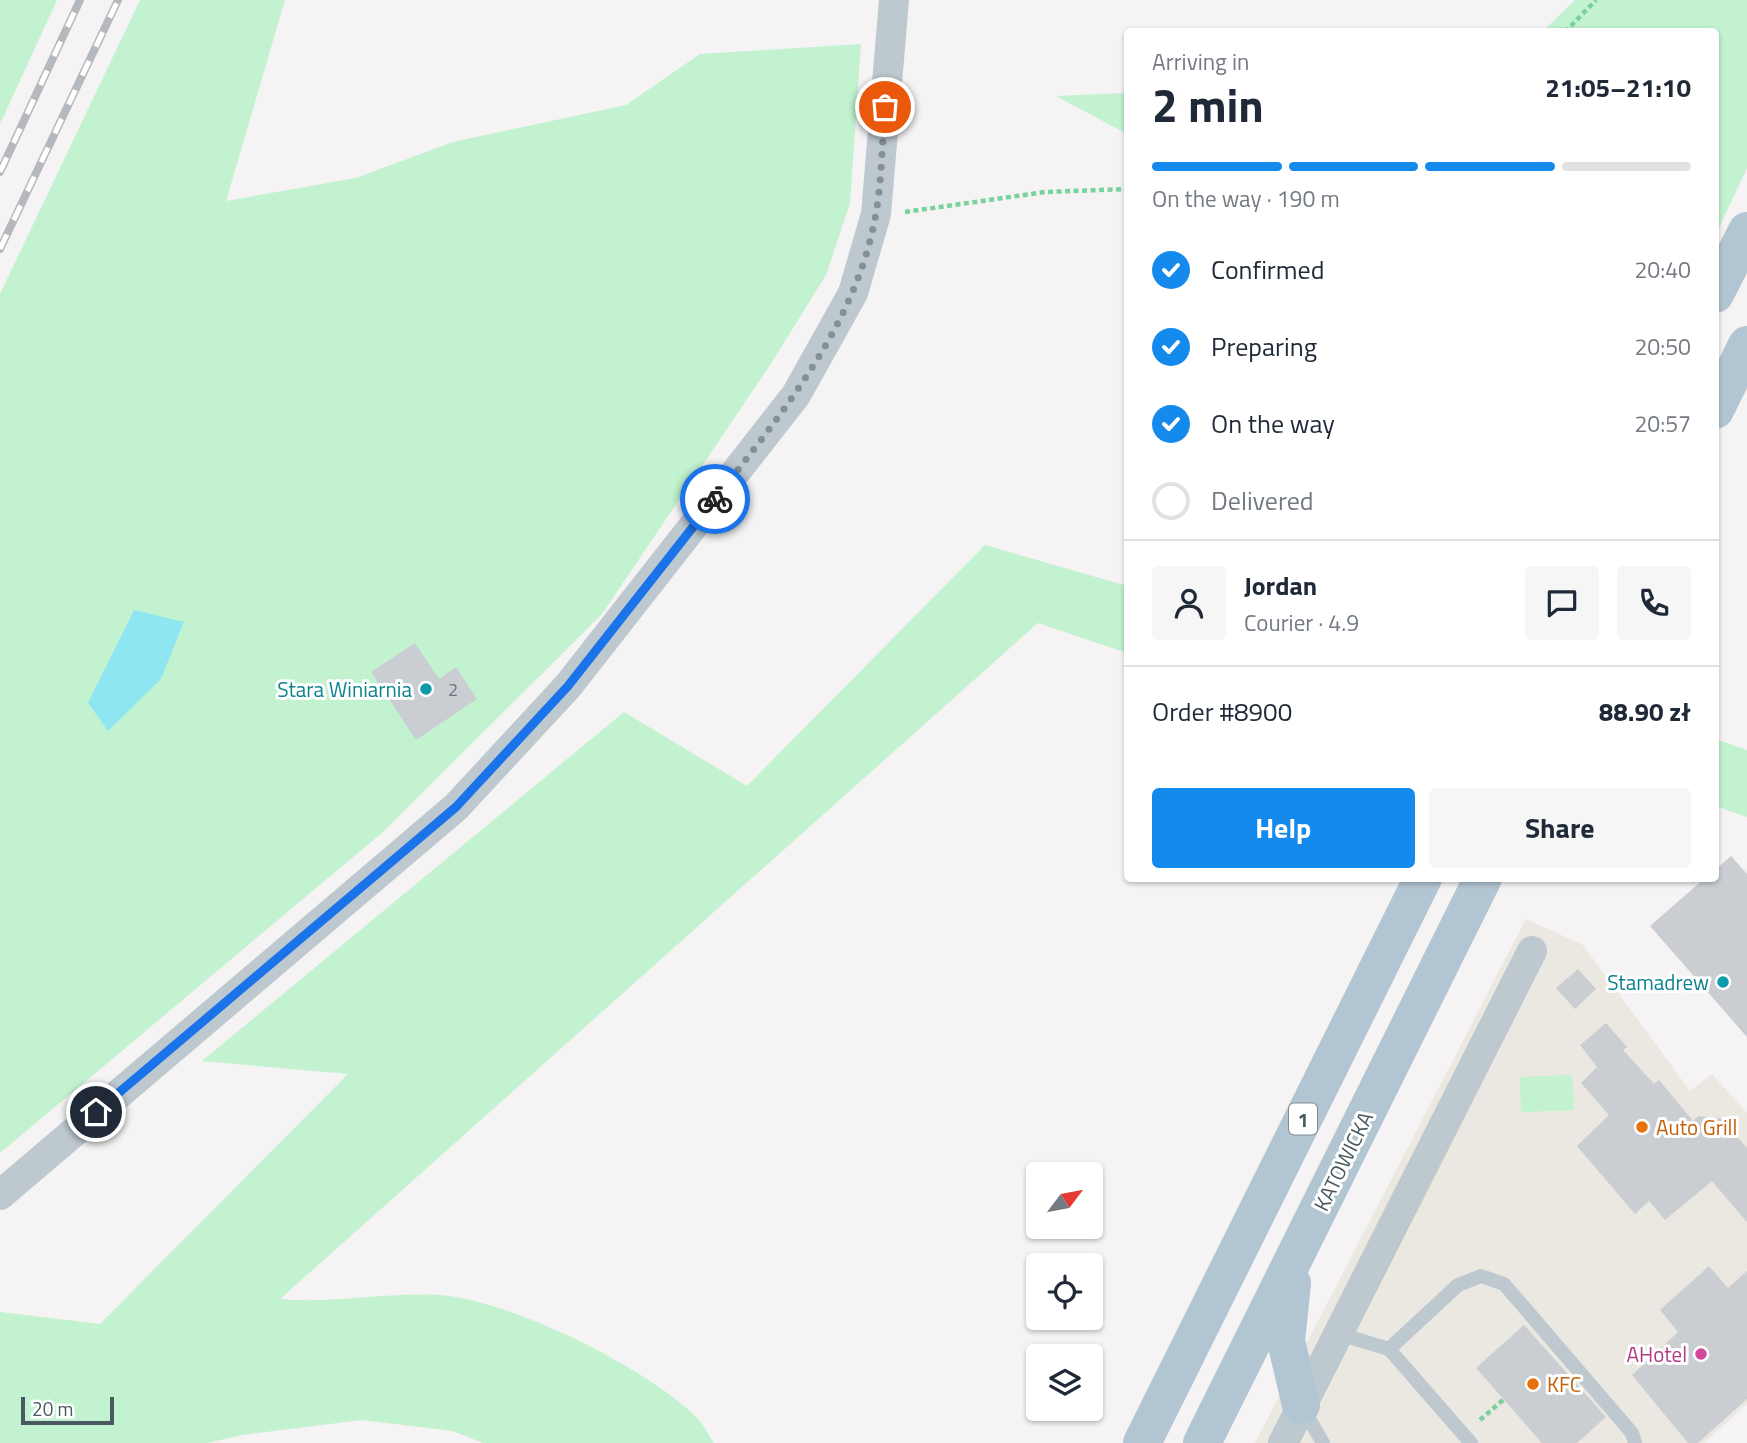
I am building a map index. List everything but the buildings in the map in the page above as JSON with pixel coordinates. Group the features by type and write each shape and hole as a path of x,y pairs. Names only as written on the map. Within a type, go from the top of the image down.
{"main road":[{"path":"1719,286 1747,231"},
{"path":"1719,402 1747,345"},
{"name":"1","path":"1142,1443 1421,882"},
{"name":"KATOWICKA","path":"1202,1443 1481,882"},
{"path":"1295,1258 1286,1341 1301,1405"}],"street":[{"path":"0,1195 456,807 568,686 796,395 853,293 876,214 894,0"},
{"path":"1283,1443 1532,951"}],"lane":[{"path":"1389,1349 1458,1285 1481,1276 1504,1284 1632,1433 1634,1443"},
{"path":"1339,1334 1389,1349 1471,1443"},
{"path":"1301,1405 1323,1443"}],"path":[{"path":"1568,28 1596,0"},
{"path":"876,214 950,208 1045,192 1124,188"}],"shaded area":[{"path":"1526,919 1583,945 1690,1091 1712,1074 1747,1113 1747,1404 1704,1443 1255,1443"}],"green space":[{"path":"0,0 57,0 0,124"},
{"path":"140,0 285,0 226,201 356,178 453,142 626,105 700,54 861,44 850,203 826,275 770,365 602,614 383,832 0,1153 0,294","holes":["184,622 161,679 108,730 88,703"]},
{"path":"1575,0 1747,0 1747,168 1719,228 1719,28 1546,28"},
{"path":"1124,93 1124,132 1056,96"},
{"path":"985,545 1124,585 1124,652 1038,623 280,1299 439,1295 468,1299 501,1309 575,1339 645,1378 696,1417 714,1443 483,1443 453,1431 362,1420 242,1435 207,1443 0,1443 0,1312 100,1324 348,1074 202,1061 624,712 747,786"},
{"path":"1719,740 1747,750 1747,817 1719,807"},
{"path":"1572,1075 1574,1110 1521,1112 1520,1077"}],"water":[{"path":"134,610 184,622 161,679 108,731 88,703"}],"railway":[{"path":"0,172 80,0"},
{"path":"0,249 118,0"}],"way so far":[{"path":"715,499 796,395 853,293 876,214 885,107"}],"place":[{"name":"Stara Winiarnia","path":"426,689"},
{"name":"Stamadrew","path":"1723,982"},
{"name":"Auto Grill","path":"1642,1127"},
{"name":"AHotel","path":"1701,1354"},
{"name":"KFC","path":"1533,1384"}],"route":[{"path":"96,1112 456,807 568,686 715,499"}]}
